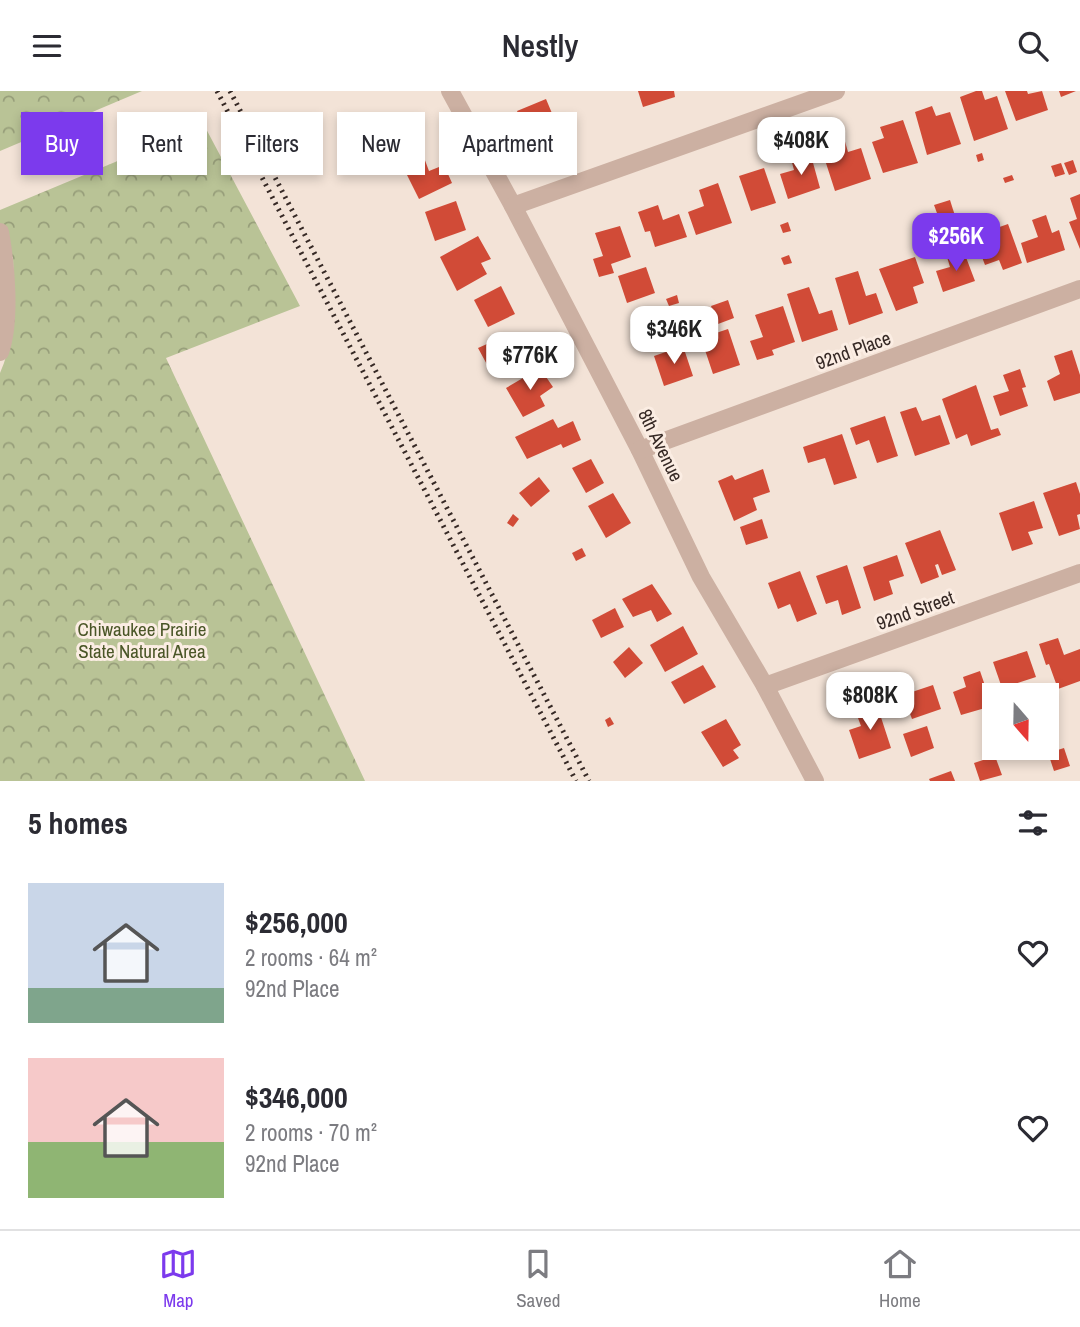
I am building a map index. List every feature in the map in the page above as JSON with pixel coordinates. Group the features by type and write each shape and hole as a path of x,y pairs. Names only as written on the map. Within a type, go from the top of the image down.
{"street":[{"name":"8th Avenue","path":"450,91 640,450 701,577 765,686 815,781"},
{"path":"513,206 836,91"},
{"path":"0,232 6,318 0,352"},
{"name":"92nd Place","path":"640,450 1080,289"},
{"name":"92nd Street","path":"765,686 1080,573"}],"green space":[{"path":"0,91 142,91 92,112 21,112 21,142 0,151"},
{"name":"Chiwaukee Prairie State Natural Area","path":"207,131 221,157 221,175 231,175 300,306 166,358 365,781 0,781 0,373 9,345 14,286 13,257 0,259 0,210 84,175 103,175 103,167 117,161 117,175 207,175"}],"building":[{"path":"638,91 674,91 675,97 643,107"},
{"path":"982,91 985,100 997,96 1008,129 974,141 960,97"},
{"path":"1005,91 1027,91 1028,94 1042,91 1048,110 1016,121"},
{"path":"1059,91 1076,91 1061,97"},
{"path":"546,99 551,112 517,112"},
{"path":"932,106 936,116 950,112 961,144 927,155 915,112"},
{"path":"903,120 918,163 883,173 872,142 884,138 880,127"},
{"path":"844,138 848,152 861,148 871,179 835,191 825,160 829,159 824,144"},
{"path":"810,152 820,188 788,199 780,174 794,170 791,159"},
{"path":"982,153 984,160 978,162 976,155"},
{"path":"425,160 429,171 439,167 439,175 448,175 452,183 419,199 407,175 425,175"},
{"path":"1073,160 1077,172 1069,175 1064,163"},
{"path":"1061,163 1065,174 1055,177 1051,166"},
{"path":"764,168 776,203 751,211 739,176"},
{"path":"1012,175 1014,180 1005,183 1003,178"},
{"path":"718,183 732,223 696,235 688,212 704,206 699,190"},
{"path":"1080,194 1080,249 1069,222 1077,219 1070,198"},
{"path":"950,200 956,219 941,224 934,205"},
{"path":"456,201 466,230 435,241 425,212"},
{"path":"658,205 663,220 679,214 687,237 655,247 650,231 645,232 638,212"},
{"path":"1046,215 1052,233 1059,230 1065,250 1027,263 1021,243 1038,237 1032,220"},
{"path":"788,222 791,231 783,233 780,225"},
{"path":"1008,224 1022,263 1003,270 999,260 985,265 974,236"},
{"path":"620,226 631,257 611,264 614,273 599,277 593,259 603,256 595,233"},
{"path":"478,236 491,259 481,263 487,274 457,291 440,257"},
{"path":"964,252 975,281 943,292 936,271 950,267 947,257"},
{"path":"789,255 792,263 784,265 781,258"},
{"path":"915,257 924,283 913,287 918,303 896,311 879,269"},
{"path":"646,267 655,293 627,303 618,276"},
{"path":"858,271 866,296 876,293 883,313 849,325 835,278"},
{"path":"501,286 515,314 488,327 474,300"},
{"path":"809,287 819,314 832,310 838,330 802,342 787,294"},
{"path":"677,295 679,303 669,306 666,299"},
{"path":"728,300 734,318 718,324 711,306"},
{"path":"783,306 795,342 772,350 774,355 757,360 750,341 763,337 755,315"},
{"path":"664,320 670,339 648,346 642,327"},
{"path":"728,329 740,365 713,374 701,338"},
{"path":"505,336 511,347 526,339 536,356 504,375 500,366 490,370 478,348"},
{"path":"683,346 693,376 664,386 654,356"},
{"path":"1072,350 1080,375 1080,393 1054,401 1047,381 1060,374 1054,356"},
{"path":"540,368 553,387 540,396 545,406 523,417 506,388"},
{"path":"1020,369 1028,406 1000,416 993,396 1009,391 1003,375"},
{"path":"976,385 991,430 998,428 1001,435 971,446 967,434 956,439 942,399"},
{"path":"916,407 922,421 940,415 950,444 915,456 900,412"},
{"path":"885,416 898,456 877,463 869,440 856,445 850,428"},
{"path":"553,419 558,428 573,421 581,440 563,448 561,444 527,459 515,437"},
{"path":"842,434 857,478 834,485 825,458 808,463 803,447"},
{"path":"591,459 604,483 586,493 572,468"},
{"path":"763,469 770,492 753,498 757,510 734,521 718,481 732,475 735,480"},
{"path":"539,477 550,491 531,507 519,493"},
{"path":"1076,482 1080,494 1080,514 1077,515 1080,529 1059,536 1043,493"},
{"path":"613,493 631,523 606,538 588,506"},
{"path":"1034,501 1043,528 1028,532 1033,544 1012,551 999,513"},
{"path":"513,514 519,519 513,527 507,523"},
{"path":"762,519 768,538 746,545 740,527"},
{"path":"940,530 956,570 942,575 938,564 935,565 939,577 921,584 905,543"},
{"path":"582,548 586,556 576,561 572,553"},
{"path":"897,555 904,576 889,581 893,594 874,601 863,567"},
{"path":"847,565 861,608 842,615 838,600 826,604 816,576"},
{"path":"800,571 817,614 797,622 790,604 778,609 768,583"},
{"path":"652,584 672,614 657,622 651,610 633,617 622,599"},
{"path":"615,608 624,627 601,638 592,620"},
{"path":"683,626 698,654 665,672 650,645"},
{"path":"1058,638 1064,655 1080,649 1080,681 1059,689 1059,683 1056,683 1049,664 1046,665 1039,644"},
{"path":"629,647 643,663 625,678 613,662"},
{"path":"1027,651 1036,677 1017,683 1000,683 993,662"},
{"path":"703,665 716,687 684,704 671,682"},
{"path":"980,671 984,683 982,683 982,709 961,715 953,692 966,687 963,677"},
{"path":"933,685 941,709 912,719 903,695"},
{"path":"876,702 891,748 859,759 849,730 861,726 855,710"},
{"path":"610,717 614,724 608,727 605,720"},
{"path":"726,719 741,745 733,750 739,758 723,767 701,732"},
{"path":"927,726 934,748 911,757 903,734"},
{"path":"1064,748 1070,766 1054,771 1050,760 1059,760 1059,750"},
{"path":"996,760 1002,775 980,781 974,763"},
{"path":"951,771 955,781 929,779"}],"railway":[{"path":"217,91 576,781"},
{"path":"230,91 589,781"}]}
